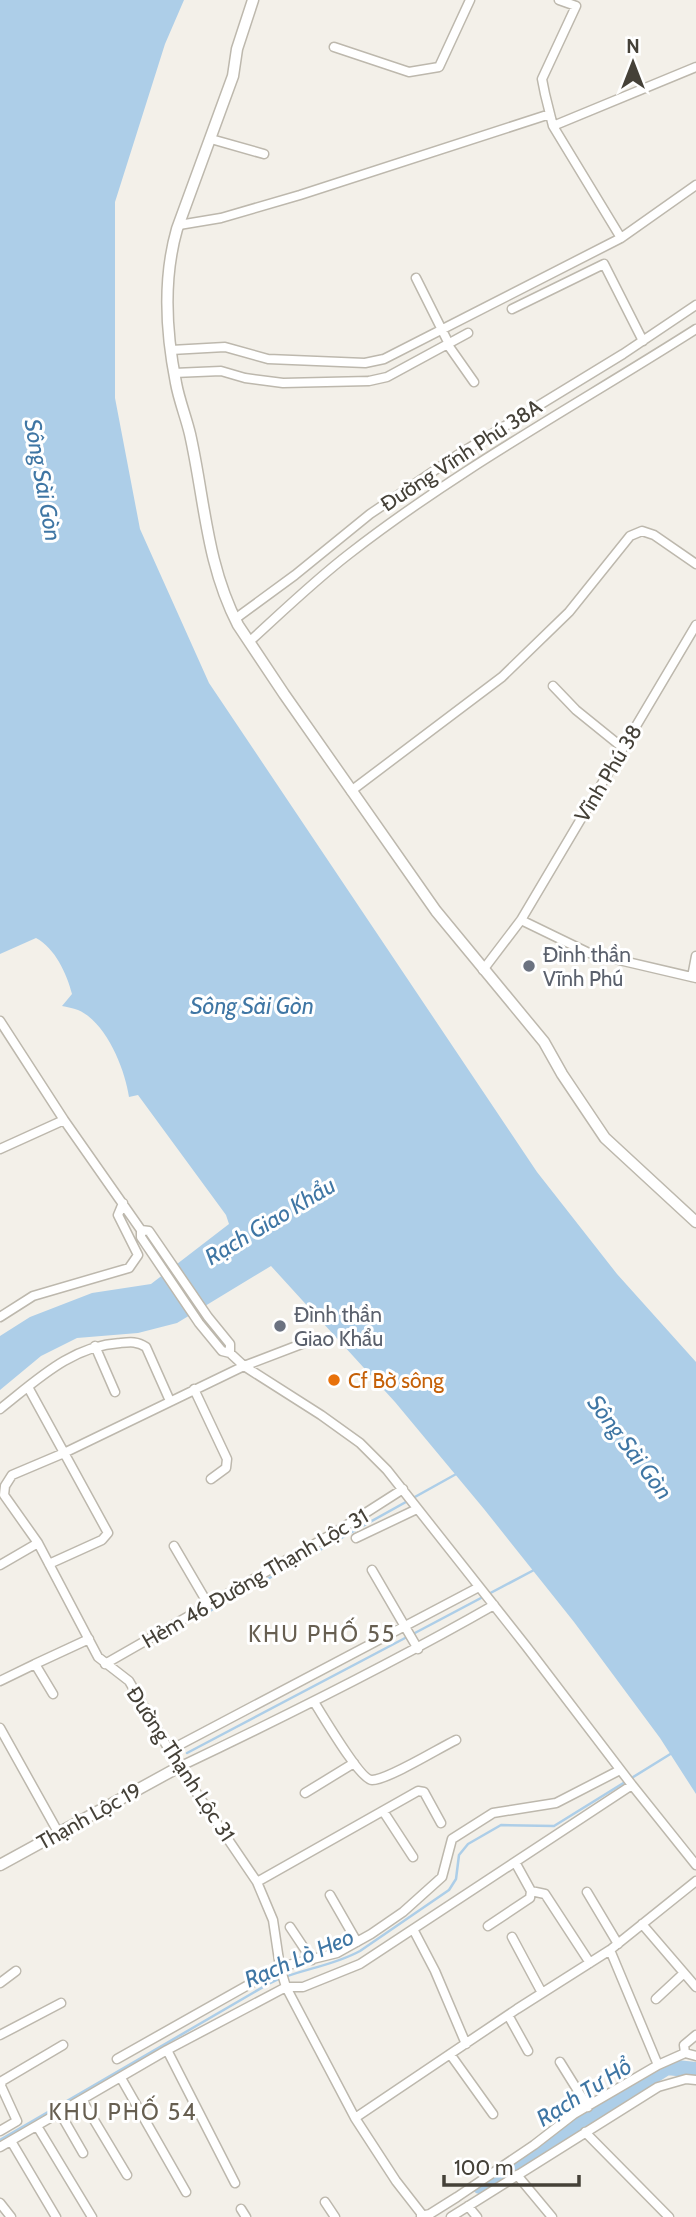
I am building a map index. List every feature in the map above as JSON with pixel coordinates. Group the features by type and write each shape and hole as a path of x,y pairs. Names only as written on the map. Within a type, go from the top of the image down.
{"street":[{"path":"253,0 237,50 233,76 170,253 167,278 174,373 190,435 209,546 224,598 249,642 351,791 436,911 544,1042 604,1138 696,1222"},
{"path":"334,47 409,72 439,66 470,0"},
{"path":"559,0 576,6 542,79 553,126 621,237"},
{"path":"553,126 696,67"},
{"path":"179,225 221,218 300,195 550,114"},
{"path":"211,139 264,155"},
{"path":"171,350 225,347 268,359 365,363 384,359 621,237 696,185"},
{"path":"512,309 604,264 643,341"},
{"path":"416,278 448,344 474,382"},
{"name":"Đường Vĩnh Phú 38A","path":"235,619 402,492 696,305"},
{"path":"249,642 347,555 424,499 489,455 696,329"},
{"path":"174,373 221,371 245,378 282,383 369,381 387,377 468,333"},
{"path":"351,791 502,677 569,612 630,536 642,531 654,535 696,564"},
{"name":"Vĩnh Phú 38","path":"483,970 521,920 696,625"},
{"path":"553,686 576,710 623,748"},
{"path":"521,920 589,953 694,978 696,956"},
{"path":"0,1021 64,1120 141,1230 141,1237 161,1268 222,1351 230,1353 244,1366 360,1443 405,1492 696,1866"},
{"path":"0,1149 64,1120"},
{"path":"0,1317 33,1296 129,1268 138,1255 118,1215 122,1203"},
{"path":"141,1230 149,1231 208,1317 230,1344 230,1353"},
{"name":"Đường Thạnh Lộc 31","path":"312,1340 244,1366 64,1453 12,1475 5,1486 4,1495 38,1543 98,1657 129,1681 179,1767 257,1882 274,1920 280,1969 285,1984 355,2118 422,2216"},
{"path":"0,1409 44,1372 86,1348 138,1342 146,1347 170,1401"},
{"path":"95,1346 115,1392"},
{"path":"28,1387 108,1533 102,1539 49,1564"},
{"path":"194,1389 227,1459 226,1468 211,1479"},
{"name":"Hẻm 46 Đường Thạnh Lộc 31","path":"105,1664 405,1492"},
{"path":"356,1538 415,1507"},
{"path":"0,1565 38,1543"},
{"path":"174,1546 208,1604"},
{"path":"372,1570 416,1645"},
{"path":"170,1750 481,1589"},
{"path":"179,1767 314,1702 492,1603"},
{"path":"0,1681 89,1639"},
{"path":"35,1664 53,1694"},
{"path":"314,1702 354,1763 366,1778 372,1780 388,1775 456,1740"},
{"path":"0,1728 58,1832"},
{"path":"305,1793 354,1763"},
{"name":"Thạnh Lộc 19","path":"0,1865 179,1767"},
{"path":"117,2059 280,1969 337,1953 403,1912 442,1877 452,1839 493,1812 556,1803 622,1772"},
{"path":"0,2147 285,1984 303,1987 360,1964 632,1785"},
{"path":"257,1882 418,1791 424,1792 441,1823"},
{"path":"383,1811 413,1857"},
{"path":"488,1926 530,1898 531,1891 515,1861"},
{"path":"355,2118 614,1947 696,1881"},
{"path":"531,1891 545,1894 590,1963"},
{"path":"587,1892 614,1947 658,2065"},
{"path":"330,1895 357,1942"},
{"path":"642,1924 696,1987"},
{"path":"290,1927 312,1960"},
{"path":"413,1929 435,1971 466,2044"},
{"path":"512,1937 542,1993"},
{"path":"0,1983 16,1971"},
{"path":"656,1999 684,1973"},
{"path":"0,2035 61,2003"},
{"path":"508,2015 528,2051"},
{"path":"685,2053 684,2045 696,2035"},
{"path":"0,2131 17,2121 1,2086 2,2081 63,2045"},
{"path":"167,2050 235,2183"},
{"path":"422,2216 457,2197 588,2107 658,2065 685,2053 696,2056"},
{"path":"450,2054 493,2114"},
{"path":"560,2062 588,2107"},
{"path":"121,2078 186,2192"},
{"path":"451,2217 658,2087 679,2080 696,2080"},
{"path":"82,2100 127,2175"},
{"path":"60,2113 83,2153"},
{"path":"37,2126 92,2217"},
{"path":"585,2132 669,2217"},
{"path":"11,2141 56,2217"},
{"path":"517,2175 552,2217"},
{"path":"0,2203 11,2217"},
{"path":"325,2203 335,2217"},
{"path":"468,2206 477,2217"},
{"path":"241,2209 246,2217"}],"water":[{"name":"Sông Sài Gòn","path":"0,0 184,0 165,44 115,202 115,398 140,529 209,683 537,1172 617,1274 696,1362 696,1794 660,1738 574,1622 484,1509 395,1402 271,1266 177,1323 138,1333 77,1338 41,1356 0,1390 0,1336 30,1317 92,1293 151,1284 229,1224 226,1215 138,1095 129,1097 118,1060 105,1035 88,1016 62,1006 72,994 63,970 49,948 36,938 0,954"}],"waterway":[{"path":"210,1611 458,1473"},
{"path":"413,1634 534,1570"},
{"path":"187,1753 407,1637"},
{"name":"Rạch Lò Heo","path":"0,2140 270,1983 360,1951 449,1890 456,1879 459,1855 468,1844 501,1825 554,1826 672,1753"},
{"name":"Rạch Tư Hổ","path":"480,2186 667,2067 696,2070"}],"place":[{"name":"Đình thần Vĩnh Phú","path":"529,966"},
{"name":"Đình thần Giao Khẩu","path":"280,1326"},
{"name":"Cf Bờ sông","path":"334,1380"}],"district":[{"name":"KHU PHỐ 55","path":"322,1634"},
{"name":"KHU PHỐ 54","path":"123,2112"}],"water label":[{"name":"Rạch Giao Khẩu","path":"270,1221"}]}
